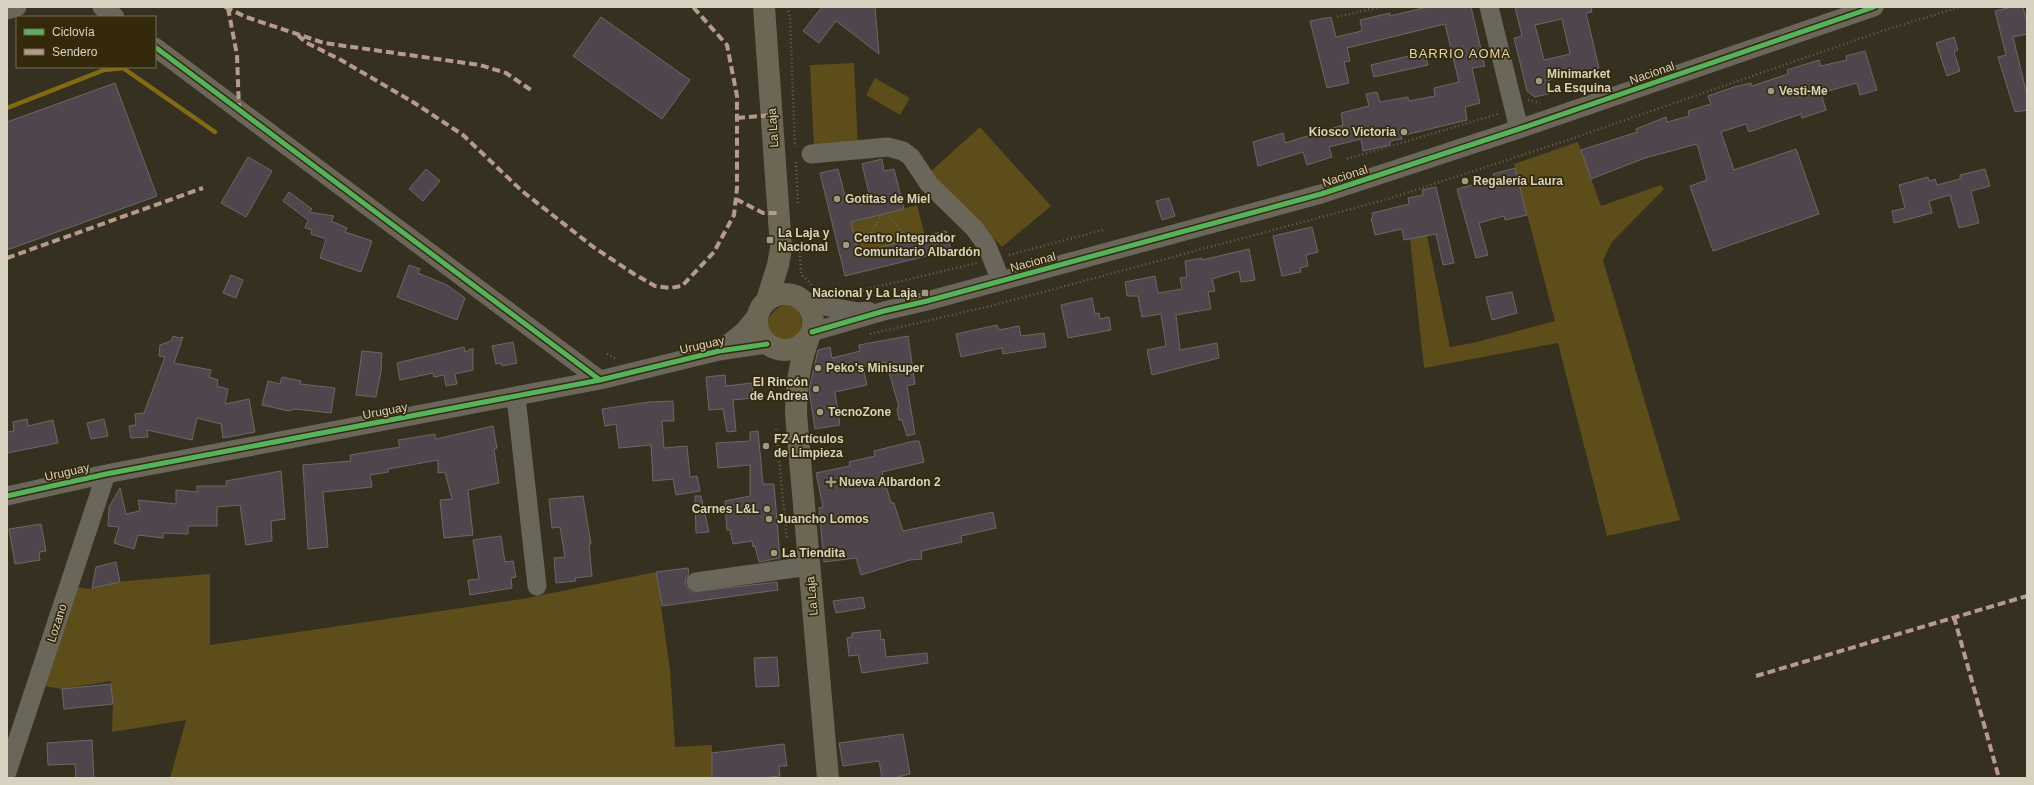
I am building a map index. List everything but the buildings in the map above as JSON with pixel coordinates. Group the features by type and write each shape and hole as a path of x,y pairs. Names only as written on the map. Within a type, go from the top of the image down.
{"main road":[{"name":"La Laja","path":"763,8 790,249 788,271 807,296"},
{"name":"La Laja","path":"763,307 778,265 790,249"},
{"path":"789,294 807,296 813,317 810,335 799,347 785,351 769,346 760,335 757,325 763,307 778,295 789,294"},
{"name":"La Laja","path":"810,335 801,359 796,414 828,778"},
{"name":"La Laja","path":"769,346 781,364 796,414"}],"street":[{"path":"7,10 17,7"},
{"path":"102,7 114,16"},
{"path":"1489,7 1519,130"},
{"name":"Nacional","path":"810,335 884,311 1001,281 1321,194 1519,130 1874,7"},
{"path":"156,48 600,380"},
{"path":"801,153 888,147 903,151 911,157 929,184 974,228 987,246 1001,281"},
{"name":"Nacional","path":"807,296 859,312 884,311"},
{"name":"Uruguay","path":"719,351 743,332 763,307"},
{"name":"Uruguay","path":"7,496 106,474 600,380 719,351 769,346"},
{"path":"516,397 537,586"},
{"name":"Lozano","path":"7,772 12,744 106,474"},
{"path":"696,582 776,572 809,566"}],"path":[{"path":"787,7 790,17 801,153 798,211"},
{"path":"1337,17 1379,7"},
{"path":"1526,99 1538,104 1545,102"},
{"path":"1347,159 1487,118 1498,114 1501,110"},
{"path":"886,213 903,233 906,241"},
{"path":"858,252 883,214"},
{"path":"847,294 993,260 1103,230"},
{"path":"790,249 801,274 809,284 807,296"},
{"path":"607,354 617,360"}],"shaded area":[{"path":"854,63 858,148 814,150 810,65"},
{"path":"875,78 910,98 900,115 866,95"},
{"path":"980,127 1051,206 1002,247 930,172"},
{"path":"1578,142 1601,206 1661,185 1664,189 1612,242 1603,260 1680,520 1607,536 1558,343 1424,368 1410,239 1427,236 1450,347 1473,343 1555,321 1514,164"},
{"path":"917,205 925,236 858,253 851,223"},
{"path":"787,304 793,304 801,317 802,323 798,334 794,339 782,347 768,340 765,326 773,312 779,307"},
{"path":"656,572 670,669 675,747 712,745 712,778 170,778 186,720 112,732 113,704 111,681 62,689 44,686 78,587 88,589 125,581 210,574 210,645 522,599"}],"waterway":[{"path":"7,108 104,70 123,68 215,132"}],"marked path":[{"path":"225,7 246,17 324,43 480,65 506,73 531,90"},
{"path":"298,35 305,42 341,60 413,102 463,135 522,191 592,246 655,286 670,288 682,286 714,252 734,215 737,188 737,96 727,45 693,7"},
{"path":"228,8 237,55 239,109"},
{"path":"737,118 773,115"},
{"path":"7,258 203,188"},
{"path":"736,199 763,213 779,213"},
{"path":"1756,676 2027,596"},
{"path":"1954,617 1999,778"}],"cycle path":[{"path":"812,332 884,311 927,301 1321,194 1519,129 1874,7"},
{"path":"156,48 600,380"},
{"path":"7,496 106,474 600,380 719,351 767,344"}],"place":[{"name":"Minimarket La Esquina","path":"1539,81"},
{"name":"Vesti-Me","path":"1771,91"},
{"name":"Kiosco Victoria","path":"1404,132"},
{"name":"Regalería Laura","path":"1465,181"},
{"name":"Gotitas de Miel","path":"837,199"},
{"name":"La Laja y Nacional","path":"770,240"},
{"name":"Centro Integrador Comunitario Albardón","path":"846,245"},
{"name":"Nacional y La Laja","path":"925,293"},
{"name":"Peko's Minisuper","path":"818,368"},
{"name":"El Rincón de Andrea","path":"816,389"},
{"name":"TecnoZone","path":"820,412"},
{"name":"FZ Artículos de Limpieza","path":"766,446"},
{"name":"Nueva Albardon 2","path":"831,482"},
{"name":"Carnes L&L","path":"767,509"},
{"name":"Juancho Lomos","path":"769,519"},
{"name":"La Tiendita","path":"774,553"}],"district":[{"name":"BARRIO AOMA","path":"1460,53"}]}
